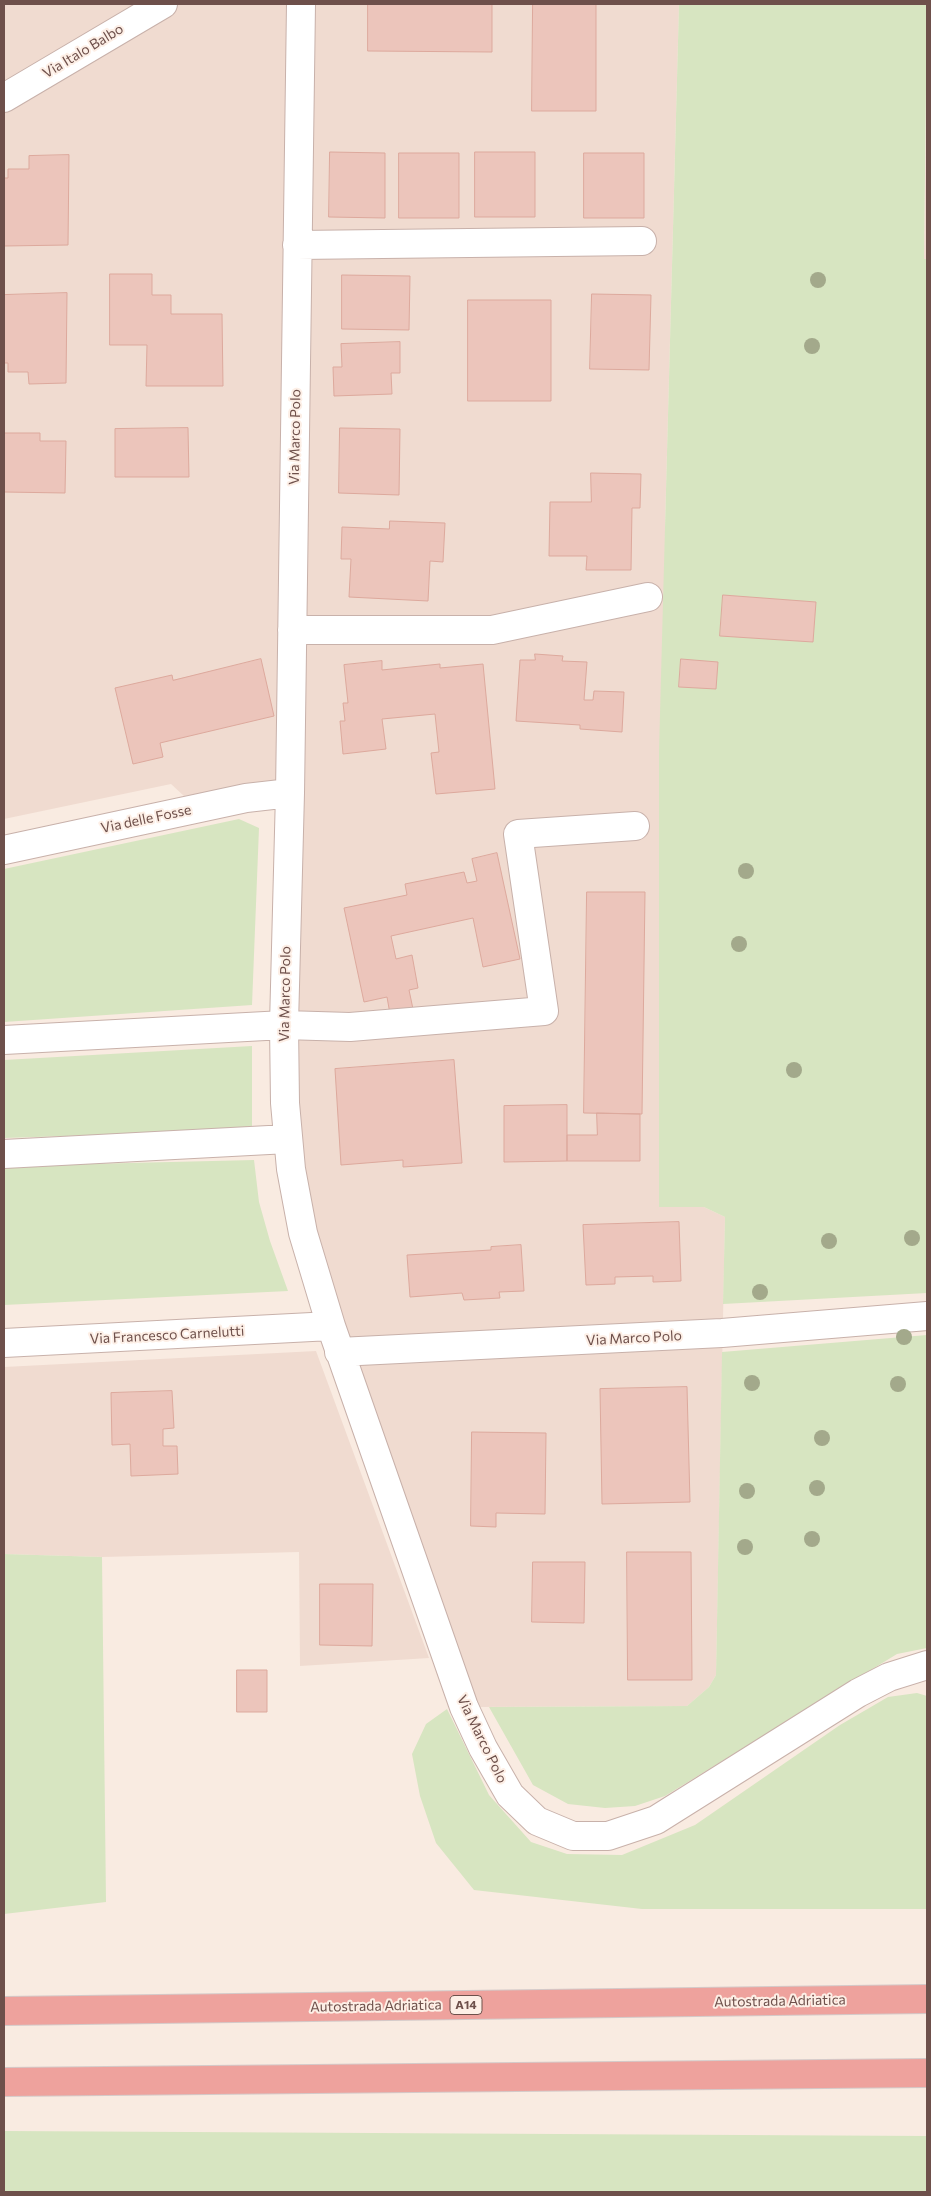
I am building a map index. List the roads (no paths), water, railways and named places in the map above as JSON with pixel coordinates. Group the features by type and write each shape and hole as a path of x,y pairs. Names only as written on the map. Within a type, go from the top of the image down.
{"highway":[{"name":"Autostrada Adriatica","path":"4,2010 927,1999"},
{"path":"4,2082 927,2073"}],"street":[{"name":"Via Italo Balbo","path":"4,98 163,4"},
{"name":"Via Marco Polo","path":"300,4 290,793 284,1025 285,1103 288,1139 291,1169 303,1233 331,1326 464,1707 483,1748 510,1795 537,1821 573,1836 608,1836 656,1820 858,1693 890,1677 925,1666"},
{"path":"297,245 642,242"},
{"path":"292,630 492,630 648,597"},
{"name":"Via delle Fosse","path":"4,850 246,798 290,793"},
{"path":"4,1040 284,1025 350,1027 544,1011 518,834 635,826"},
{"path":"4,1154 288,1139"},
{"name":"Via Marco Polo","path":"340,1352 722,1333 927,1316"},
{"name":"Via Francesco Carnelutti","path":"4,1344 331,1326"}]}
